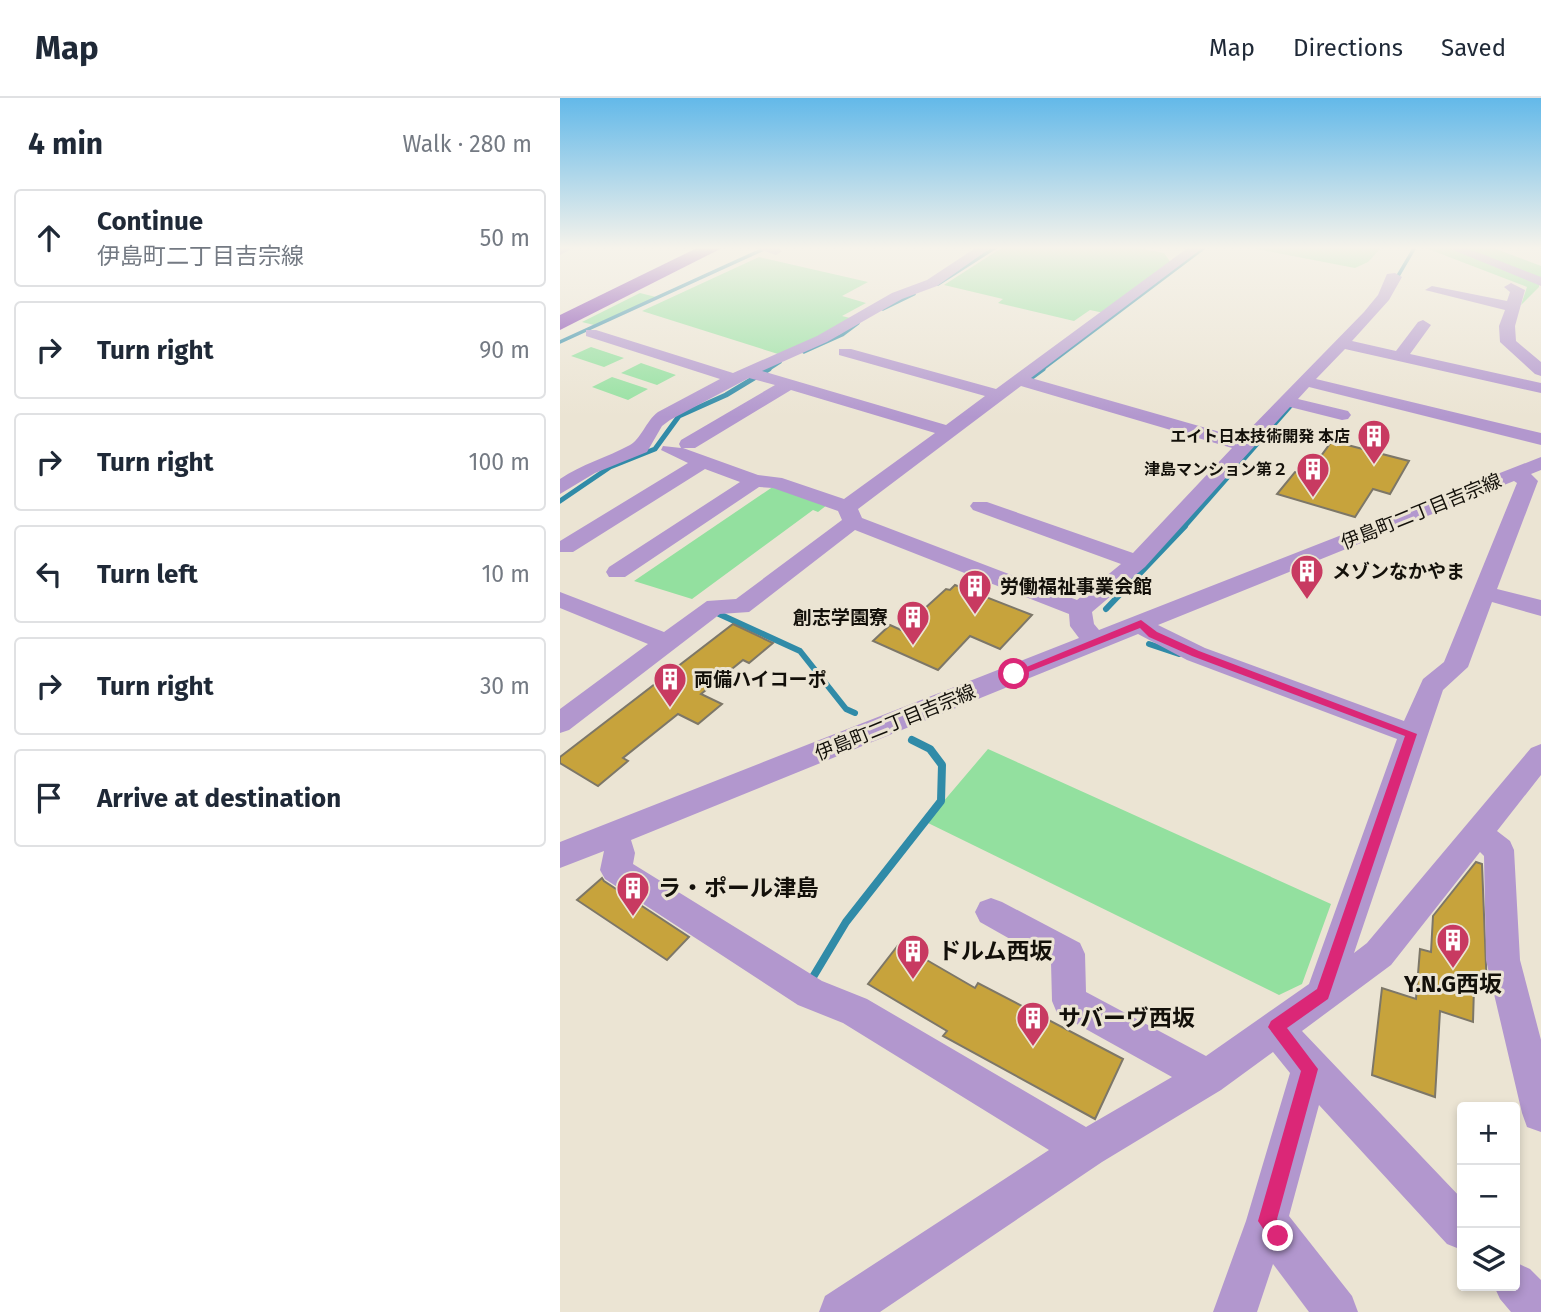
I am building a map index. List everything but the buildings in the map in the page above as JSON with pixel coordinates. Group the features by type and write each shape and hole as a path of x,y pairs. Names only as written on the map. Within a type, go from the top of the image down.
{"highway":[{"path":"560,314 581,304"},
{"path":"560,323 599,304"}],"street":[{"path":"560,488 588,469 640,448 659,419 890,304"},
{"path":"564,714 667,643 715,606 741,607 949,432 999,395 1023,382 1125,304"},
{"path":"1080,610 1137,562 1286,401 1308,382 1378,304"},
{"path":"1497,304 1513,307"},
{"path":"1514,304 1507,326 1508,342 1541,371"},
{"path":"887,305 910,310"},
{"path":"1403,360 1423,325"},
{"path":"591,333 790,384 949,432"},
{"path":"865,340 1247,446"},
{"path":"1340,343 1541,391"},
{"path":"845,352 999,395"},
{"path":"1308,382 1541,439"},
{"path":"679,447 790,384"},
{"path":"859,405 876,394"},
{"path":"1286,401 1342,415"},
{"path":"679,447 703,461 755,481 775,482 851,512 1080,610"},
{"path":"565,547 703,461"},
{"path":"777,471 851,512"},
{"path":"1323,993 1412,734 1432,685 1455,667 1532,475"},
{"name":"伊島町二丁目吉宗線","path":"560,855 1141,623 1532,475"},
{"path":"617,572 755,481"},
{"path":"980,506 1137,562"},
{"path":"1485,593 1541,608"},
{"path":"560,599 667,643"},
{"path":"1080,610 1082,626 1096,641"},
{"path":"1141,623 1153,634 1196,654 1412,734"},
{"path":"841,1312 1088,1148 1208,1077 1379,954 1541,755"},
{"path":"614,833 620,853 616,870 810,993 855,1011 1065,1138 1088,1148"},
{"path":"1478,835 1499,850 1503,960 1541,1113"},
{"path":"990,912 1068,954 1069,1001 1208,1077"},
{"path":"1276,1027 1310,1069 1461,1228"},
{"path":"1235,1312 1272,1228 1310,1069"},
{"path":"1272,1228 1336,1312"},
{"path":"1520,1289 1541,1312"}],"green space":[{"path":"619,304 641,304 594,325 582,322"},
{"path":"658,304 865,304 842,316 850,318 835,330 778,354 642,311"},
{"path":"1001,304 1117,304 1104,313 1090,310 1074,321"},
{"path":"591,347 624,358 604,367 571,356"},
{"path":"641,363 676,375 657,385 621,373"},
{"path":"612,377 648,389 628,400 592,387"},
{"path":"774,486 827,505 818,512 813,510 692,599 634,581"},
{"path":"988,749 1331,904 1302,984 1279,995 926,822"}],"waterway":[{"path":"560,342 644,304"},
{"path":"883,309 894,304"},
{"path":"1040,371 1130,304"},
{"path":"804,352 842,335 858,323"},
{"path":"766,371 780,362"},
{"path":"560,501 610,467 655,449 679,416 726,395 769,369"},
{"path":"1024,383 1043,369"},
{"path":"1184,527 1291,405"},
{"path":"1106,609 1185,526"},
{"path":"719,614 800,651 846,709 855,713"},
{"path":"1149,644 1179,654"},
{"path":"813,977 846,922 941,801 942,765 930,749 912,740"}],"place":[{"name":"エイト日本技術開発 本店","path":"1374,466"},
{"name":"津島マンション第２","path":"1313,499"},
{"name":"メゾンなかやま","path":"1307,601"},
{"name":"労働福祉事業会館","path":"975,616"},
{"name":"創志学園寮","path":"913,647"},
{"name":"両備ハイコーポ","path":"670,709"},
{"name":"ラ・ポール津島","path":"633,918"},
{"name":"Y.N.G西坂","path":"1453,970"},
{"name":"ドルム西坂","path":"913,981"},
{"name":"サバーヴ西坂","path":"1033,1048"}],"route":[{"path":"1014,674 1141,623 1153,634 1196,654 1412,734 1323,993 1276,1027 1310,1069 1267,1221 1278,1236"}]}
